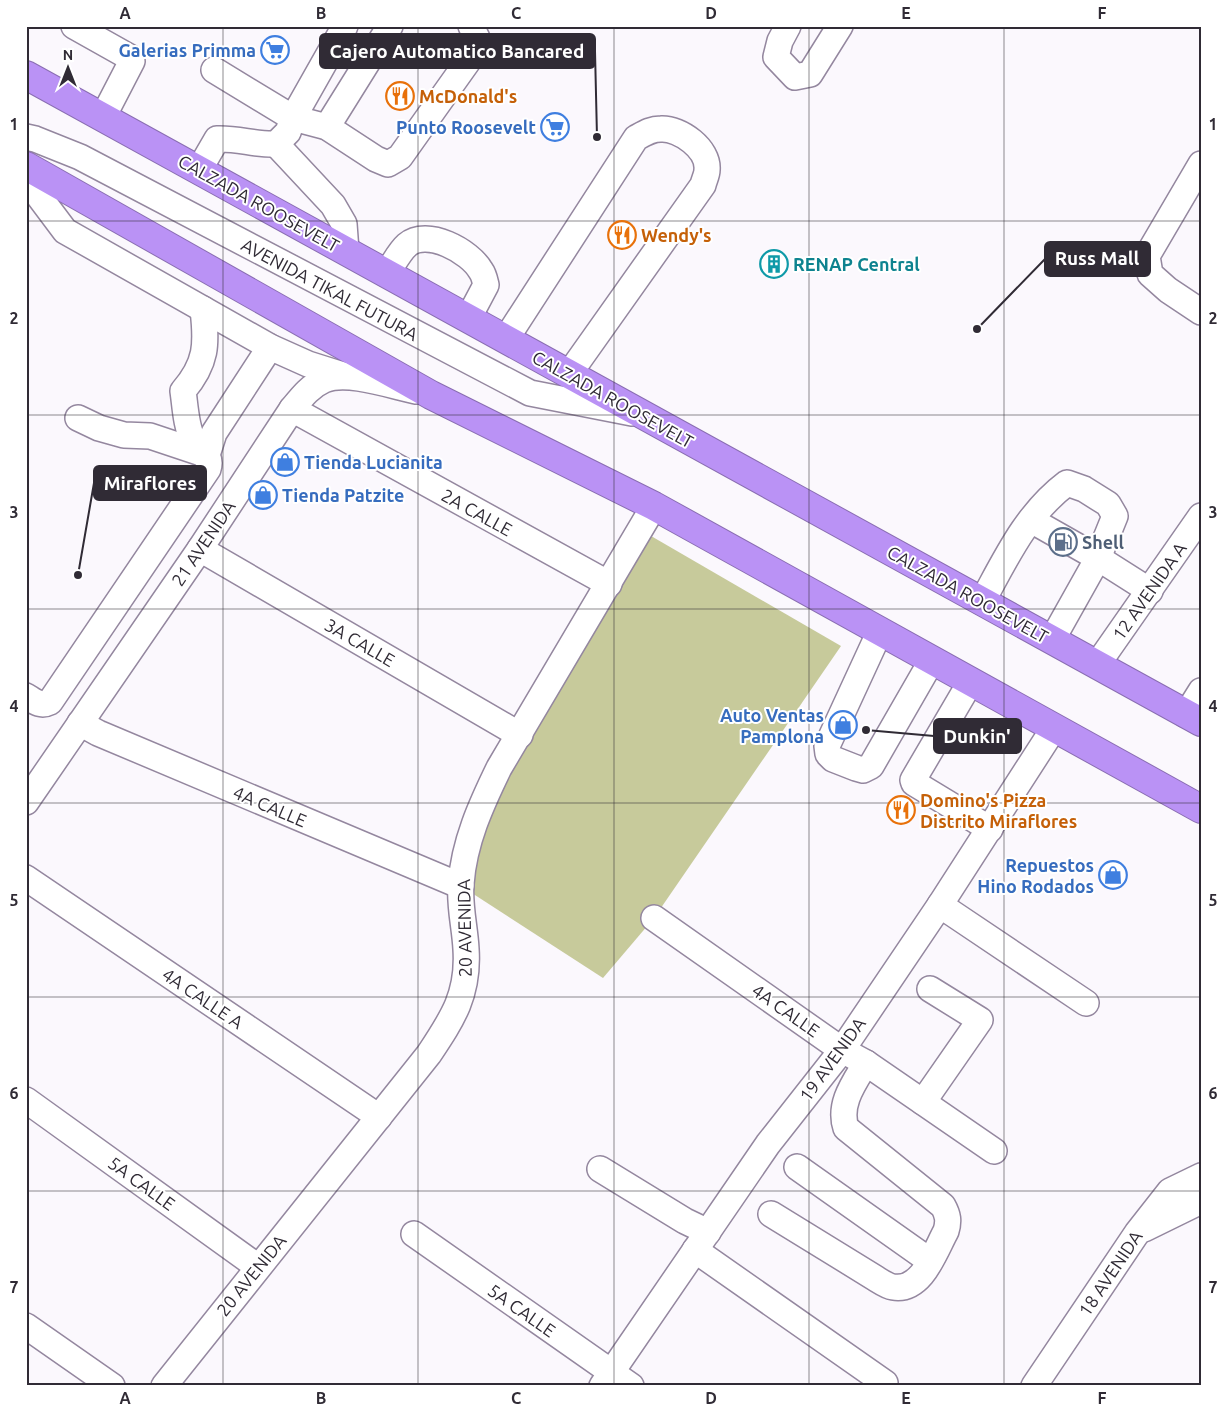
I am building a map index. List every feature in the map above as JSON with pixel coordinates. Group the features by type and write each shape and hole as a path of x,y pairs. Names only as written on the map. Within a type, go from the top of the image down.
{"highway":[{"name":"CALZADA ROOSEVELT","path":"26,75 1193,719"},
{"path":"26,166 432,395 654,506 1201,809"}],"street":[{"path":"74,26 131,58 132,61 103,118"},
{"path":"199,170 217,140 233,138 262,144 276,144 288,132 293,118 344,26"},
{"path":"327,127 390,26"},
{"path":"214,70 293,118 327,127 376,159 388,164 400,158 471,57 477,38 471,26"},
{"path":"788,26 780,41 776,57 795,77 810,74 840,26"},
{"path":"506,339 636,138 648,130 663,128 686,137 696,145 705,158 707,170 703,185 569,374"},
{"name":"AVENIDA TIKAL FUTURA","path":"26,137 80,157 530,393 643,415"},
{"path":"276,144 332,205 344,224 346,251"},
{"path":"1201,164 1147,256 1150,274 1168,290 1201,312"},
{"path":"26,179 65,231 270,347 308,364 346,376"},
{"path":"386,274 408,245 424,238 444,242 470,257 481,270 486,285 468,319"},
{"path":"26,696 40,704 46,705 50,702 208,469 209,461 207,454 192,438 183,390 191,382 203,360 206,334 203,309"},
{"path":"207,454 214,432 270,347"},
{"name":"21 AVENIDA","path":"26,802 200,549 292,409 308,390 324,380 346,376 432,395"},
{"name":"2A CALLE","path":"292,409 609,584"},
{"path":"78,418 99,428 124,435 150,436 207,454"},
{"path":"982,602 1009,550 1047,500 1067,483 1084,489 1108,504 1115,516 1098,558 1052,640"},
{"name":"20 AVENIDA","path":"164,1386 429,1054 452,1020 464,989 467,951 460,886 468,843 478,812 500,768 654,506"},
{"name":"12 AVENIDA A","path":"1097,665 1201,516"},
{"path":"1031,520 1098,558 1150,591"},
{"name":"3A CALLE","path":"200,549 520,735"},
{"path":"880,632 827,746 828,754 833,759 863,770 871,766 932,660"},
{"path":"971,681 913,780 914,783 990,829"},
{"path":"1193,719 1201,691"},
{"name":"4A CALLE","path":"80,723 98,734 460,886"},
{"name":"19 AVENIDA","path":"615,1381 702,1241 768,1144 842,1050 940,905 1054,728"},
{"name":"4A CALLE A","path":"26,878 379,1117"},
{"path":"940,905 1086,1003"},
{"name":"4A CALLE","path":"654,918 842,1050 866,1063 994,1151"},
{"path":"923,1102 980,1020 930,988"},
{"path":"771,1214 892,1287 905,1287 913,1282 920,1276 930,1261 948,1224 947,1213 943,1206 846,1128 844,1110 847,1097 866,1063"},
{"name":"5A CALLE","path":"26,1100 258,1267"},
{"path":"797,1167 930,1261"},
{"path":"600,1169 685,1221 702,1241 885,1383"},
{"name":"18 AVENIDA","path":"1034,1386 1137,1233 1170,1191 1201,1176"},
{"path":"1137,1233 1195,1204 1201,1203"},
{"name":"5A CALLE","path":"414,1234 615,1381"},
{"path":"26,1326 112,1386"}],"green space":[{"path":"639,529 841,646 654,918 603,978 461,886 468,843"}],"place":[{"name":"Galerias Primma","path":"275,50"},
{"name":"McDonald's","path":"400,96"},
{"name":"Punto Roosevelt","path":"555,127"},
{"name":"Cajero Automatico Bancared","path":"597,137"},
{"name":"Wendy's","path":"622,235"},
{"name":"RENAP Central","path":"774,264"},
{"name":"Russ Mall","path":"977,329"},
{"name":"Tienda Lucianita","path":"285,462"},
{"name":"Tienda Patzite","path":"263,495"},
{"name":"Shell","path":"1063,542"},
{"name":"Miraflores","path":"78,575"},
{"name":"Auto Ventas Pamplona","path":"843,725"},
{"name":"Dunkin'","path":"866,730"},
{"name":"Domino's Pizza Distrito Miraflores","path":"901,810"},
{"name":"Repuestos Hino Rodados","path":"1113,875"}]}
